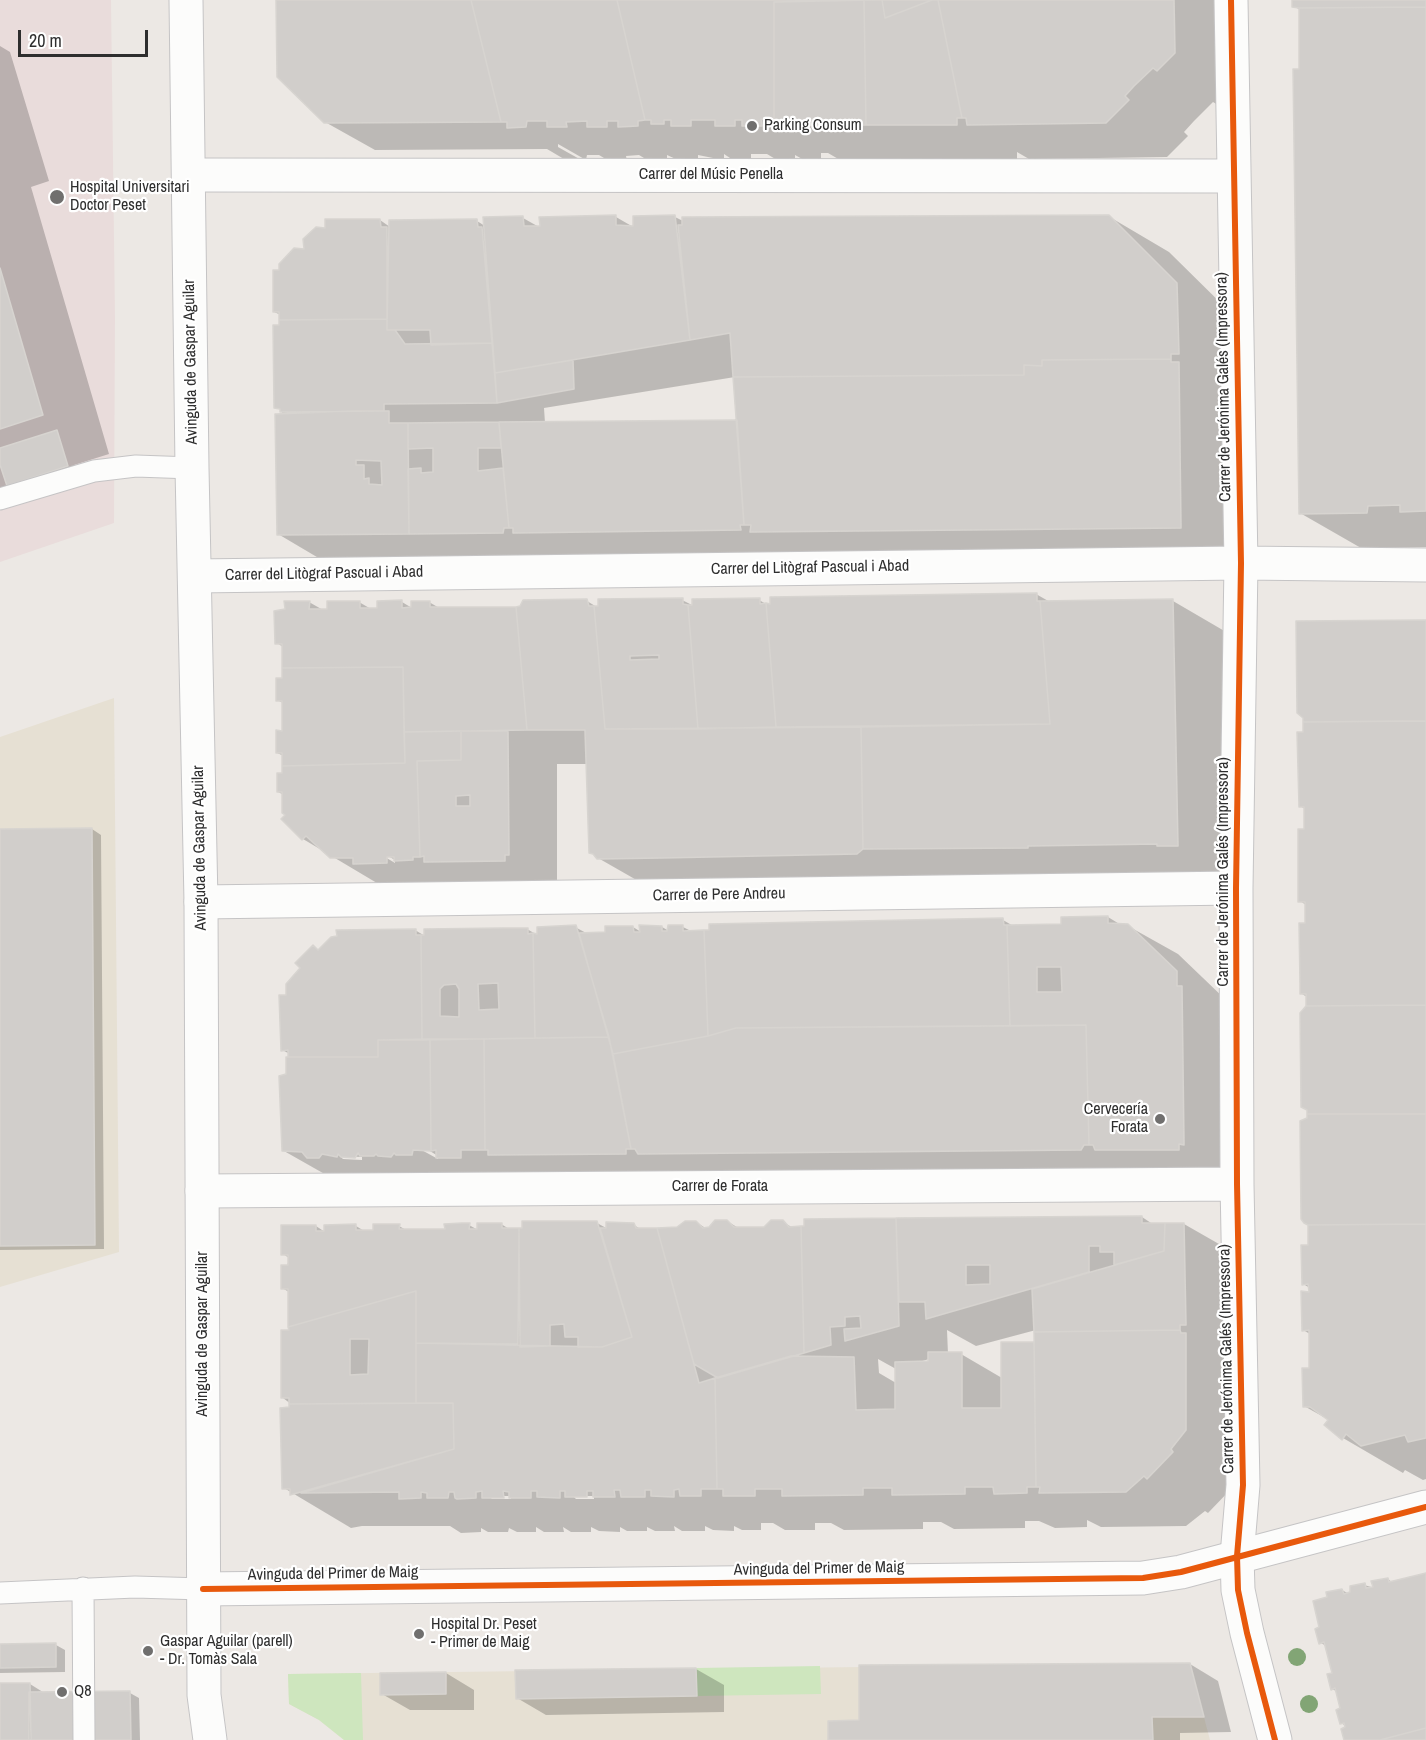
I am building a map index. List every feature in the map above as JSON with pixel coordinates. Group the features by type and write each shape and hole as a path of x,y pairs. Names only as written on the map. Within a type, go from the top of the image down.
{"street":[{"name":"Avinguda de Gaspar Aguilar","path":"186,0 201,902 204,1695 210,1740"},
{"name":"Carrer de Jerónima Galés (Impressora)","path":"1231,0 1241,563 1236,888 1237,1184 1243,1485 1237,1556 1238,1590 1275,1740"},
{"name":"Carrer del Músic Penella","path":"189,175 1233,176"},
{"name":"Carrer del Litògraf Pascual i Abad","path":"195,576 1241,563 1426,565"},
{"name":"Carrer de Pere Andreu","path":"201,902 1236,888"},
{"name":"Carrer de Forata","path":"202,1191 1237,1184"},
{"name":"Avinguda del Primer de Maig","path":"203,1589 1143,1578 1181,1572 1426,1508"},
{"name":"Avinguda de Gaspar Aguilar","path":"198,1740 204,1695"}],"lane":[{"path":"0,500 94,471 136,466 192,468"},
{"path":"0,1593 82,1588 203,1589"},
{"path":"82,1588 84,1740"}],"shaded area":[{"name":"Hospital Universitari Doctor Peset","path":"0,0 111,0 115,318 114,523 0,562"},
{"path":"114,698 119,1252 0,1287 0,737"},
{"path":"1190,1663 1210,1740 344,1740 319,1720 289,1704 288,1674"}],"green space":[{"path":"820,1666 821,1694 697,1696 696,1668"},
{"path":"361,1673 363,1740 344,1740 319,1720 289,1704 288,1674"}],"building":[{"path":"276,0 471,0 501,122 324,123 277,77"},
{"path":"471,0 617,0 645,120 638,121 638,126 618,127 618,121 607,121 607,127 587,127 587,121 566,122 567,127 547,127 547,121 527,121 526,127 507,128 507,122 501,122"},
{"path":"617,0 875,0 774,2 774,119 761,119 762,126 742,126 742,120 735,120 735,126 715,126 715,120 691,120 691,126 671,126 671,120 664,120 664,124 651,124 651,120 645,120"},
{"path":"864,0 866,125 778,126 778,120 774,119 774,2"},
{"path":"864,0 882,0 885,18 932,0 938,0 962,118 957,118 957,125 866,125"},
{"path":"882,0 932,0 885,18"},
{"path":"938,0 1174,0 1175,53 1157,71 1153,68 1134,86 1125,96 1129,100 1106,123 967,125 966,118 962,118"},
{"path":"1292,0 1426,0 1426,7 1299,8 1292,7"},
{"path":"1426,7 1426,511 1400,512 1400,505 1368,506 1367,513 1299,514 1293,69 1299,69 1299,8"},
{"path":"616,215 616,225 633,226 633,216 675,215 690,340 495,373 483,217 523,216 524,226 540,226 539,217"},
{"path":"1109,215 1177,283 1179,354 1171,354 1171,359 1042,360 1042,366 1024,365 1024,375 733,377 730,333 690,340 678,225 682,225 682,217"},
{"path":"325,219 380,219 381,227 387,227 387,319 279,320 279,312 273,312 273,270 279,270 279,264 294,248 304,249 303,239 316,227 325,228"},
{"path":"477,219 478,227 482,227 492,343 431,345 430,330 387,330 389,220"},
{"path":"0,268 43,415 0,429"},
{"path":"387,319 387,330 395,330 405,344 492,343 497,403 384,404 384,411 280,412 280,409 274,408 273,325 279,325 279,320"},
{"path":"1171,359 1171,362 1179,362 1181,528 750,532 751,525 744,525 733,377 1024,375 1024,365 1042,366 1042,360"},
{"path":"573,360 574,389 497,403 495,373"},
{"path":"389,411 389,423 408,423 409,534 277,535 275,414","holes":["356,460 381,461 382,485 369,484 369,478 364,479 364,465 356,465"]},
{"path":"737,420 744,525 740,525 741,530 513,533 513,528 509,528 499,422"},
{"path":"499,422 501,448 478,448 478,471 503,468 509,528 504,528 503,533 409,534 408,469 421,468 421,473 433,472 433,448 408,449 408,423"},
{"path":"57,430 68,466 7,486 0,465 0,448"},
{"path":"1037,593 1037,601 1040,601 1050,724 776,727 766,603 770,604 770,597"},
{"path":"683,598 683,604 688,605 698,729 605,729 594,606 598,606 598,599","holes":["659,655 659,659 630,660 630,656"]},
{"path":"760,598 760,604 766,603 776,727 698,729 688,605 692,605 692,599"},
{"path":"587,599 589,606 594,606 605,729 861,727 863,849 857,854 597,859 589,853 585,730 527,730 516,607 520,606 523,600"},
{"path":"1173,599 1178,846 1157,846 1157,844 1028,846 1028,848 863,849 861,727 1050,724 1040,601"},
{"path":"402,600 402,608 411,607 411,601 430,601 430,607 516,607 527,730 404,732 403,667 282,668 282,644 275,644 274,611 285,609 284,601 310,601 309,609 327,609 327,601 360,601 360,608 377,608 377,601"},
{"path":"1426,620 1426,721 1303,722 1303,718 1297,713 1296,621"},
{"path":"403,667 405,763 282,766 282,753 276,753 276,730 282,731 282,701 276,701 276,678 282,678 282,668"},
{"path":"1426,721 1426,1005 1306,1006 1306,994 1300,994 1299,923 1305,923 1305,902 1298,902 1298,829 1304,829 1304,807 1299,807 1297,732 1303,732 1303,722"},
{"path":"461,731 508,731 509,855 505,855 505,861 424,862 424,856 420,857 417,761 461,760","holes":["470,795 470,806 456,806 456,796"]},
{"path":"461,731 461,760 417,761 420,857 413,857 413,860 394,861 394,857 387,857 387,863 353,864 353,858 330,858 306,836 302,840 281,819 285,815 282,813 282,792 277,792 277,773 282,773 282,766 405,763 404,732"},
{"path":"92,828 95,1245 0,1246 0,829"},
{"path":"1108,916 1108,923 1128,924 1177,971 1177,986 1182,986 1184,1145 1179,1144 1179,1150 1095,1150 1093,1145 1089,1145 1086,1025 1010,1026 1007,925 1061,924 1061,917","holes":["1037,967 1061,967 1062,992 1037,992"]},
{"path":"1003,918 1004,925 1007,925 1010,1026 736,1028 708,1036 704,930 709,930 709,924"},
{"path":"576,925 609,1037 535,1038 533,933 537,934 537,927"},
{"path":"639,925 662,926 662,931 667,931 668,925 683,925 683,931 704,930 708,1036 613,1054 579,933 605,932 605,926 633,926 634,932 640,932"},
{"path":"528,928 528,934 533,933 535,1038 422,1040 421,935 424,935 424,929","holes":["498,983 499,1009 479,1010 478,984","456,984 459,989 459,1017 440,1016 440,989 444,985"]},
{"path":"416,929 416,935 421,935 422,1040 378,1040 378,1057 288,1057 288,1050 281,1051 279,995 286,995 286,984 300,968 295,963 313,945 318,950 331,937 337,936 336,930"},
{"path":"1426,1005 1426,1114 1307,1114 1307,1110 1301,1107 1300,1013 1306,1006"},
{"path":"1086,1025 1089,1145 1084,1145 1081,1150 638,1154 635,1149 631,1149 613,1054 708,1036 736,1028"},
{"path":"609,1037 631,1149 626,1149 626,1154 488,1155 488,1150 485,1150 484,1039"},
{"path":"430,1039 484,1039 485,1150 461,1150 461,1158 436,1158 436,1150 431,1151"},
{"path":"430,1039 431,1151 413,1150 412,1155 394,1153 391,1157 376,1154 360,1156 358,1153 355,1158 341,1157 338,1154 337,1157 322,1154 319,1158 307,1158 302,1152 282,1151 279,1076 286,1074 286,1057 378,1057 378,1040"},
{"path":"1307,1114 1426,1114 1426,1224 1308,1225 1304,1223 1301,1219 1300,1121 1307,1118"},
{"path":"1142,1216 1142,1223 1165,1223 1164,1251 1114,1265 1114,1252 1100,1252 1100,1246 1089,1246 1089,1272 926,1319 925,1302 899,1302 896,1218","holes":["966,1265 990,1265 990,1284 966,1285"]},
{"path":"896,1218 899,1326 845,1341 844,1329 861,1328 860,1316 845,1317 845,1326 830,1327 831,1345 804,1353 801,1226 804,1226 804,1219"},
{"path":"715,1220 727,1220 734,1227 764,1227 771,1220 783,1220 789,1227 801,1226 804,1353 718,1378 694,1364 657,1228 677,1227 685,1221 696,1221 703,1228 709,1227"},
{"path":"522,1221 597,1221 632,1337 602,1347 578,1347 578,1337 565,1337 564,1324 550,1325 550,1346 520,1347 519,1228 522,1228"},
{"path":"606,1222 634,1223 636,1228 657,1228 699,1383 715,1378 717,1489 701,1489 701,1496 680,1496 679,1489 674,1490 674,1497 651,1496 651,1490 645,1490 645,1497 621,1497 620,1490 614,1490 615,1497 593,1497 593,1491 587,1491 587,1497 565,1497 565,1491 560,1491 560,1498 537,1497 537,1491 531,1491 531,1498 509,1498 509,1492 503,1491 504,1498 482,1498 482,1491 476,1492 476,1498 457,1499 454,1492 449,1492 448,1498 427,1498 427,1493 421,1492 421,1498 399,1499 399,1492 301,1493 454,1449 453,1403 416,1403 416,1343 602,1347 632,1337 600,1228 606,1228"},
{"path":"470,1223 469,1229 477,1229 477,1223 502,1223 502,1228 519,1228 518,1344 416,1343 416,1291 288,1327 288,1289 281,1289 281,1265 288,1265 288,1255 281,1255 281,1225 316,1225 316,1231 324,1231 324,1225 356,1224 356,1230 373,1230 373,1224 400,1224 399,1229 445,1229 444,1224"},
{"path":"1165,1223 1184,1223 1186,1325 1180,1325 1180,1330 1034,1332 1032,1289 1164,1251"},
{"path":"1426,1224 1426,1438 1408,1442 1405,1435 1361,1446 1346,1434 1342,1440 1324,1425 1328,1420 1310,1407 1303,1407 1302,1368 1309,1368 1309,1330 1302,1331 1301,1291 1309,1292 1308,1284 1302,1285 1301,1245 1308,1245 1308,1225"},
{"path":"416,1291 416,1403 289,1404 289,1398 281,1398 281,1330 289,1330 288,1327","holes":["350,1339 369,1339 368,1374 350,1375"]},
{"path":"1180,1330 1181,1333 1186,1333 1186,1430 1171,1449 1173,1452 1147,1479 1144,1476 1126,1492 1039,1493 1040,1487 1036,1487 1034,1332"},
{"path":"1001,1342 1034,1342 1036,1487 1027,1487 1027,1493 994,1494 993,1487 965,1487 965,1494 892,1495 892,1488 863,1488 863,1495 782,1496 782,1489 755,1489 755,1496 723,1496 723,1489 717,1489 715,1378 791,1356 854,1357 856,1410 895,1409 895,1362 928,1361 928,1352 962,1352 962,1408 1001,1408"},
{"path":"453,1403 454,1449 290,1495 290,1489 282,1489 280,1408 289,1407 289,1404"},
{"path":"1426,1573 1426,1728 1380,1740 1344,1740 1341,1729 1345,1727 1344,1723 1340,1724 1336,1710 1340,1708 1335,1688 1331,1690 1327,1674 1332,1673 1324,1642 1319,1644 1315,1629 1319,1627 1313,1601 1327,1597 1326,1592 1342,1589 1344,1594 1350,1592 1350,1586 1365,1583 1366,1588 1373,1587 1371,1581 1388,1578 1389,1582"},
{"path":"56,1643 56,1667 0,1668 0,1644"},
{"path":"1190,1663 1204,1717 1152,1717 1153,1740 828,1740 828,1721 859,1720 859,1665"},
{"path":"696,1668 697,1696 516,1699 515,1670"},
{"path":"446,1672 446,1694 380,1695 380,1673"},
{"path":"0,1683 30,1683 31,1740 0,1740"},
{"path":"130,1691 131,1740 29,1740 29,1692"},
{"path":"1426,1728 1426,1740 1380,1740"}],"cycle path":[{"path":"1231,0 1241,563 1236,888 1237,1184 1243,1485 1237,1556 1238,1590 1275,1740"},
{"path":"203,1589 1143,1578 1181,1572 1426,1507"}],"place":[{"name":"Parking Consum","path":"752,126"},
{"name":"Hospital Universitari Doctor Peset","path":"57,197"},
{"name":"Cervecería Forata","path":"1160,1119"},
{"name":"Hospital Dr. Peset - Primer de Maig","path":"419,1634"},
{"name":"Gaspar Aguilar (parell) - Dr. Tomàs Sala","path":"148,1651"},
{"name":"Q8","path":"62,1692"}]}
